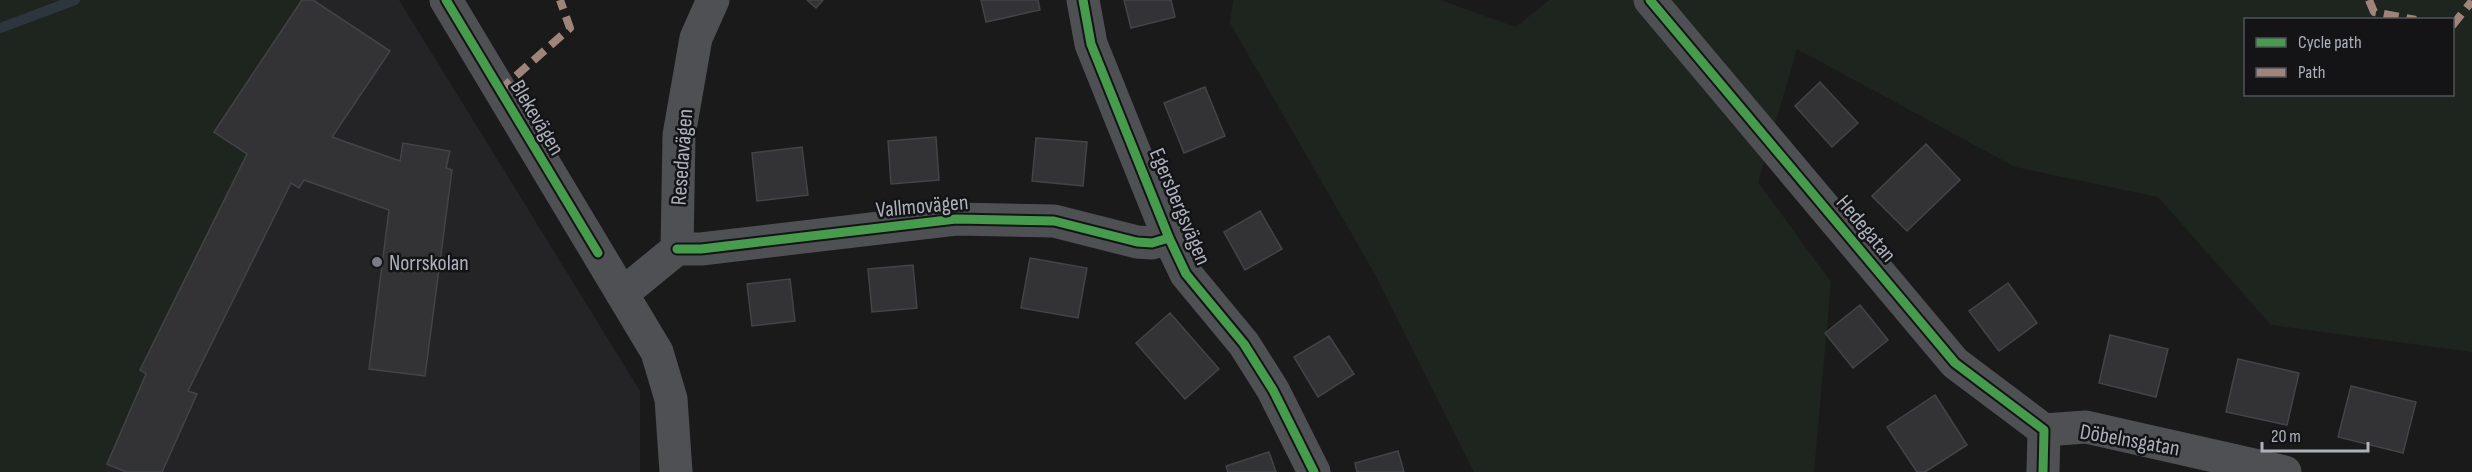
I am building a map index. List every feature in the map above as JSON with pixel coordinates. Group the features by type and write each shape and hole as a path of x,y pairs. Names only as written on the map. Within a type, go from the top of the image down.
{"street":[{"name":"Blekevägen","path":"446,0 657,352 671,399 676,472"},
{"name":"Resedavägen","path":"677,249 679,135 696,38 713,0"},
{"name":"Egersbergsvägen","path":"1083,0 1091,44 1169,238 1186,274 1244,344 1273,390 1314,472"},
{"name":"Hedegatan","path":"1650,0 1955,363 2044,430"},
{"name":"Vallmovägen","path":"677,249 701,249 956,219 1054,221 1137,242 1152,243 1169,238"},
{"path":"622,294 677,249"},
{"name":"Döbelnsgatan","path":"2044,430 2086,427 2285,472"},
{"path":"2043,472 2044,430"}],"shaded area":[{"path":"0,0 302,0 214,131 247,154 140,370 146,374 103,472 0,472"},
{"name":"Norrskolan","path":"302,0 399,0 640,391 640,472 103,472 146,374 140,370 247,154 214,132"},
{"path":"1233,0 1440,0 1516,27 1549,0 2472,0 2472,352 2271,325 2158,197 2015,167 1797,49 1758,182 1831,282 1814,472 1474,472 1376,276 1230,23"}],"building":[{"path":"302,0 313,0 390,51 332,137 400,161 403,143 450,151 446,168 452,170 425,376 369,369 389,210 304,180 299,188 291,183 188,391 197,394 162,472 126,472 107,464 146,374 140,370 247,154 214,132"},
{"path":"807,0 823,0 816,8"},
{"path":"981,0 1038,0 1040,10 986,22"},
{"path":"1124,0 1171,0 1175,17 1131,28"},
{"path":"1820,82 1858,123 1832,147 1795,106"},
{"path":"1205,87 1225,136 1184,153 1164,103"},
{"path":"936,137 939,180 891,184 888,141"},
{"path":"1036,138 1087,142 1083,186 1032,181"},
{"path":"1926,144 1960,180 1907,231 1872,196"},
{"path":"802,147 808,195 757,201 752,153"},
{"path":"1260,211 1282,249 1245,270 1224,232"},
{"path":"1030,258 1087,268 1078,318 1021,308"},
{"path":"913,265 917,308 872,312 868,269"},
{"path":"790,279 795,321 752,326 747,284"},
{"path":"2008,283 2037,323 1999,351 1969,311"},
{"path":"1860,305 1888,340 1853,368 1825,333"},
{"path":"1170,313 1219,369 1185,399 1136,343"},
{"path":"2110,335 2168,349 2156,397 2099,383"},
{"path":"1329,336 1354,374 1318,397 1294,357"},
{"path":"2238,359 2299,373 2287,425 2226,412"},
{"path":"2351,386 2416,402 2403,453 2338,437"},
{"path":"1935,395 1967,445 1925,472 1917,472 1887,427"},
{"path":"1398,451 1404,472 1357,472 1355,463"},
{"path":"1269,452 1276,472 1228,472 1226,466"}],"waterway":[{"path":"0,28 75,0"}],"marked path":[{"path":"499,91 570,28 560,0"},
{"path":"2369,0 2374,12 2406,18"},
{"path":"2454,24 2472,1"}],"cycle path":[{"path":"446,0 598,253"},
{"path":"1083,0 1091,44 1169,238 1186,274 1244,344 1273,390 1314,472"},
{"path":"1650,0 1955,363 2044,430 2043,472"},
{"path":"677,249 701,249 956,219 1054,221 1137,242 1152,243 1169,238"}],"place":[{"name":"Norrskolan","path":"377,262"}]}
